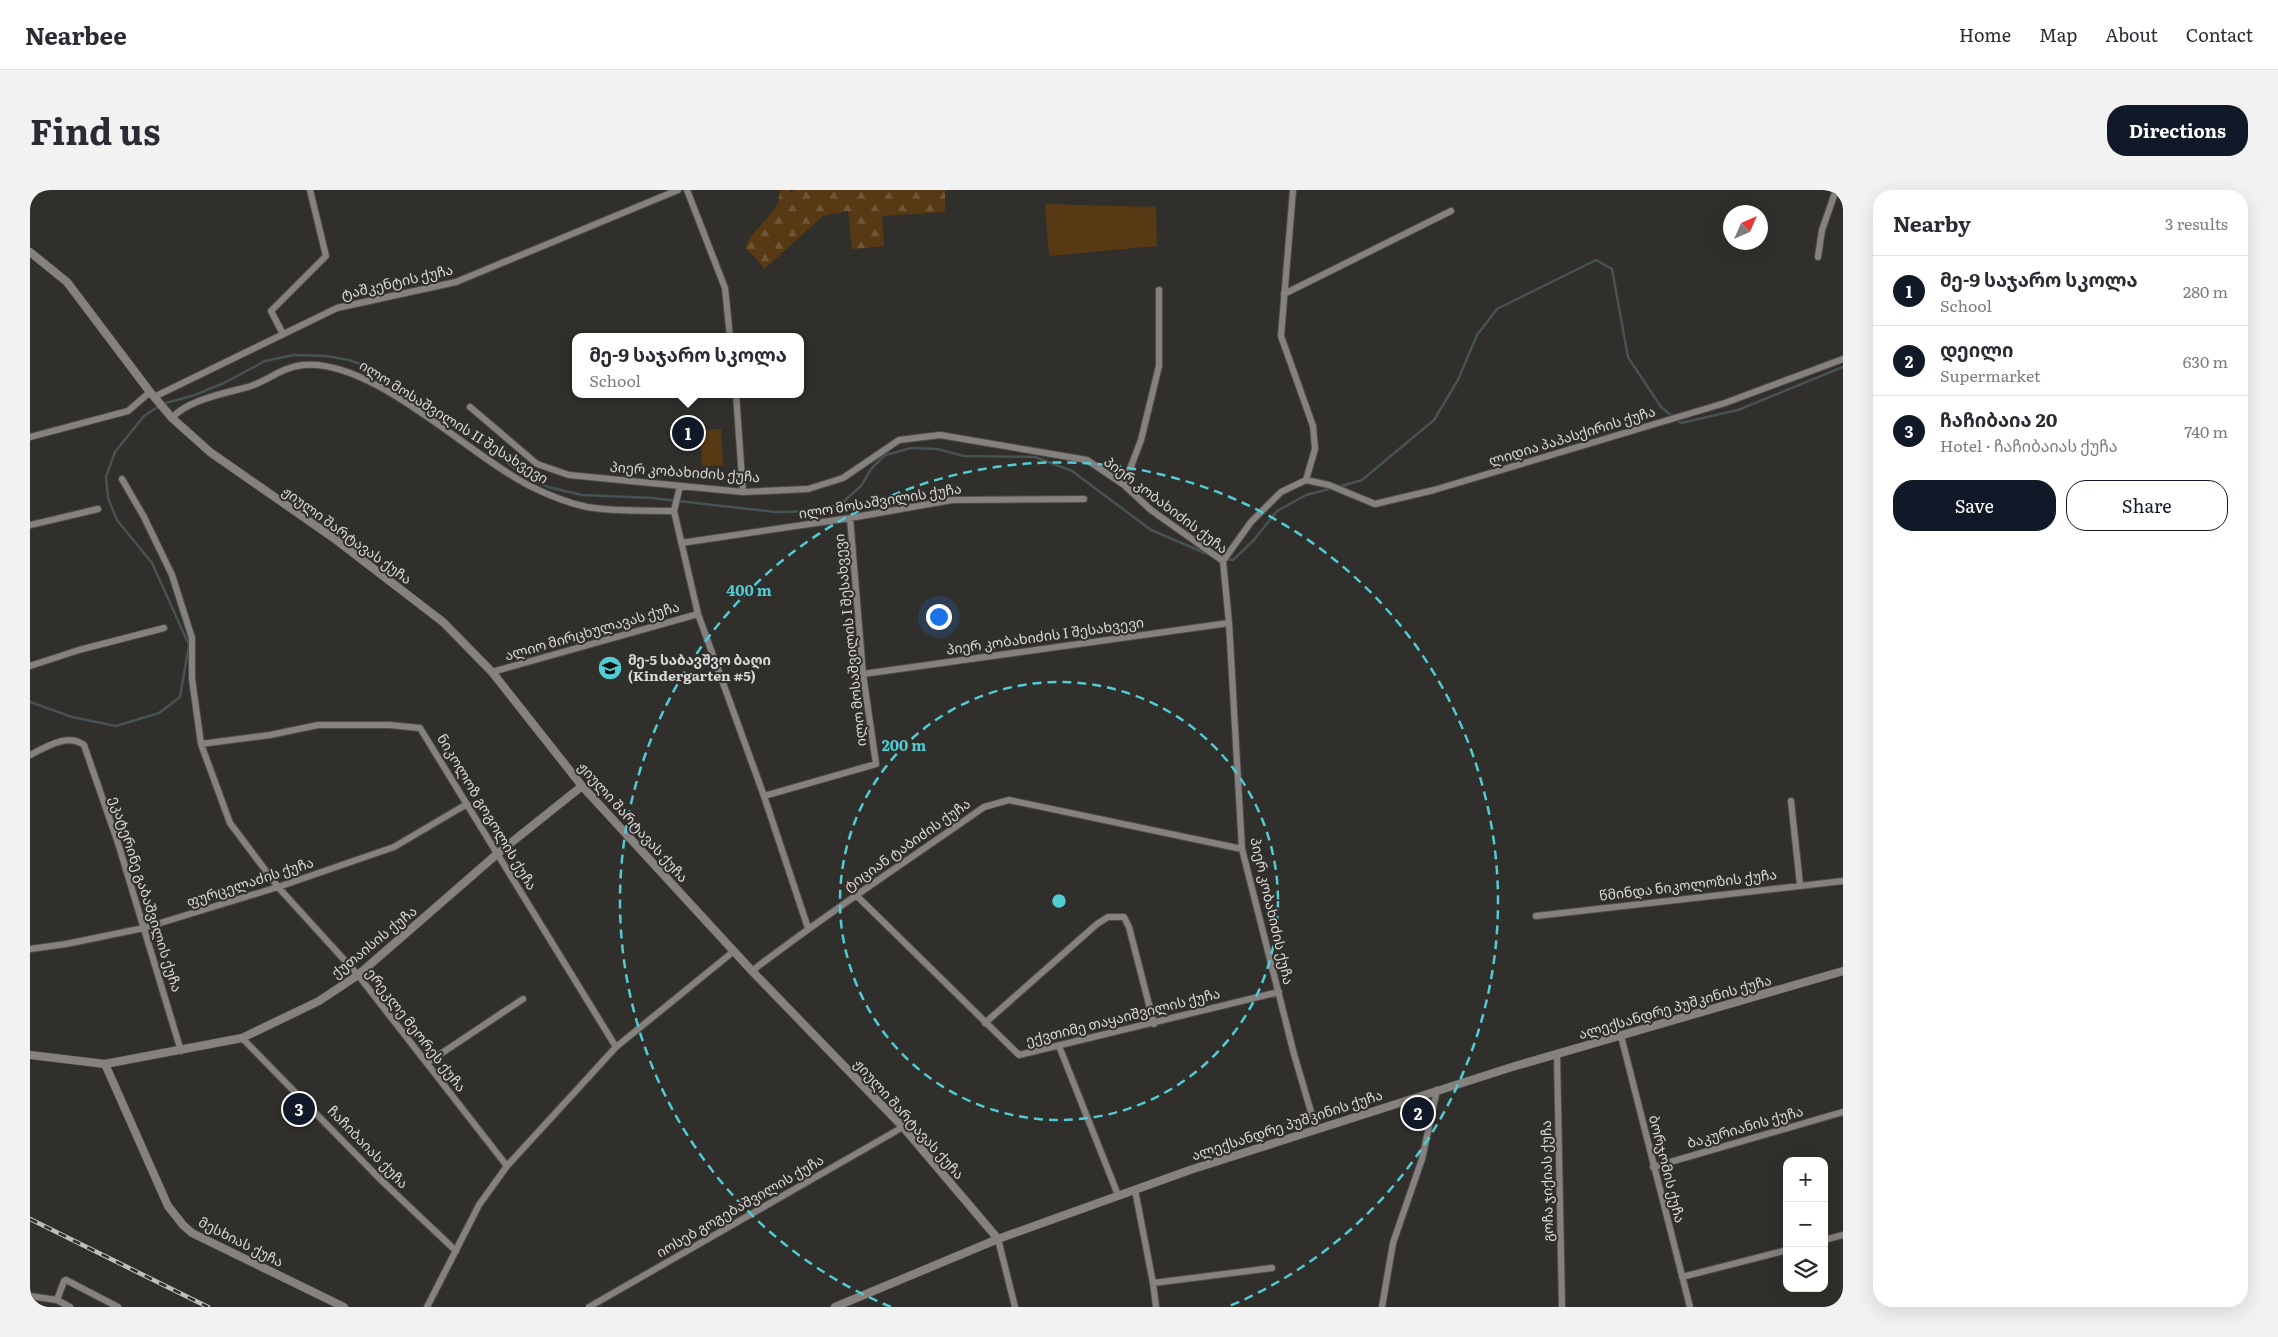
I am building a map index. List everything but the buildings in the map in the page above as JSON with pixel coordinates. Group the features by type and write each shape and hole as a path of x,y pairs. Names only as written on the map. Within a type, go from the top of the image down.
{"street":[{"path":"283,334 271,311 326,256 310,190"},
{"name":"ტაშკენტის ქუჩა","path":"30,437 128,411 152,395 337,308 456,282 678,190"},
{"path":"687,190 725,288 730,333"},
{"path":"1223,561 1251,522 1281,492 1306,480 1316,450 1313,426 1281,336 1293,190"},
{"path":"1818,257 1822,230 1836,190"},
{"path":"1284,294 1451,210"},
{"path":"30,252 67,282 152,395"},
{"path":"1124,485 1141,440 1159,366 1158,290"},
{"name":"ლიდია პაპასქირის ქუჩა","path":"1306,480 1330,485 1374,504 1434,490 1725,403 1843,359"},
{"name":"ილო მოსაშვილის II შესახვევი","path":"172,418 178,412 194,404 259,384 288,367 306,364 343,370 360,376 417,410 529,486 557,498 587,507 674,510"},
{"name":"ჟიული შარტავას ქუჩა","path":"152,395 172,418 210,452 335,539 443,622 492,672 582,786 752,971 903,1127 998,1239 1015,1307"},
{"path":"736,398 743,492"},
{"name":"პიერ კობახიძის ქუჩა","path":"470,407 537,464 570,475 743,492 808,489 843,478 899,440 940,434 1087,460 1124,485 1150,510 1223,561 1230,623 1242,849 1316,1129"},
{"name":"ერეკლე მეორეს ქუჩა","path":"122,479 144,517 172,575 192,638 192,680 201,744 230,823 278,887 358,975 507,1166"},
{"path":"680,486 674,510 680,543 698,614 764,796 808,928"},
{"name":"ილო მოსაშვილის ქუჩა","path":"680,543 850,518 952,500 1084,499"},
{"path":"30,525 98,509"},
{"name":"ილო მოსაშვილის I შესახვევი","path":"764,796 876,764 863,674 850,518"},
{"name":"ალიო მირცხულავას ქუჩა","path":"492,672 698,614"},
{"name":"პიერ კობახიძის I შესახვევი","path":"863,674 1230,623"},
{"path":"30,666 79,650 164,628"},
{"name":"ნიკოლოზ გოგოლის ქუჩა","path":"201,744 270,735 318,725 416,727 424,731 616,1047"},
{"name":"ეკატერინე გაბაშვილის ქუჩა","path":"30,755 49,745 69,740 78,741 84,745 144,928 181,1050"},
{"name":"ქუთაისის ქუჩა","path":"30,1055 105,1064 181,1050 242,1038 318,1001 358,975 497,854 582,786"},
{"name":"ტიციან ტაბიძის ქუჩა","path":"752,971 808,928 984,807 1008,800 1242,849"},
{"path":"1791,801 1800,885"},
{"name":"ფურცელაძის ქუჩა","path":"30,949 66,944 144,928 278,887 394,847 467,804"},
{"name":"წმინდა ნიკოლოზის ქუჩა","path":"1536,916 1843,881"},
{"name":"ექვთიმე თაყაიშვილის ქუჩა","path":"857,896 1019,1055 1154,1024 1279,992"},
{"path":"985,1023 1096,924 1108,917 1124,918 1129,927 1154,1024"},
{"path":"427,1307 479,1205 507,1166 616,1047 734,951"},
{"name":"ალექსანდრე პუშკინის ქუჩა","path":"835,1307 998,1239 1118,1195 1316,1129 1437,1090 1843,971"},
{"path":"427,1063 523,999"},
{"name":"ბორჯომის ქუჩა","path":"1621,1036 1690,1307"},
{"name":"ჩაჩიბაიას ქუჩა","path":"242,1038 380,1178 456,1251"},
{"path":"1059,1046 1118,1195"},
{"name":"გოჩა ჯიქიას ქუჩა","path":"1557,1055 1562,1307"},
{"name":"მესხიას ქუჩა","path":"105,1064 168,1206 183,1225 192,1232 344,1307"},
{"path":"1382,1307 1393,1243 1422,1159 1437,1090"},
{"name":"ბაკურიანის ქუჩა","path":"1653,1167 1843,1112"},
{"name":"იოსებ გოგებაშვილის ქუჩა","path":"589,1307 903,1127"},
{"path":"1134,1190 1156,1307"},
{"path":"1828,1239 1843,1235"},
{"path":"1682,1277 1783,1251"},
{"path":"1153,1283 1272,1268"},
{"path":"57,1300 66,1280 118,1307"},
{"path":"30,1296 57,1300 70,1307"}],"green space":[{"path":"780,190 789,190 791,193 795,190 945,190 945,212 882,216 884,246 852,249 848,211 823,216 764,269 745,248 754,233 776,207"},
{"path":"1045,204 1156,207 1157,246 1049,256"},
{"path":"721,429 723,465 702,466 700,430"}],"waterway":[{"path":"1338,487 1362,480 1434,420 1458,380 1477,335 1497,309 1596,260 1612,269 1628,357 1661,407 1681,423 1738,410 1843,367"},
{"path":"30,702 72,717 116,726 159,713 180,697 189,645 152,563 117,520 108,498 106,477 115,452 144,416 162,404 195,395 224,383 265,361 294,355 326,356 349,360 368,367 491,449 520,473 548,487 582,495 652,498 775,512 823,511 843,502 861,486 871,469 885,455 911,448 937,449 964,456 1035,457 1072,471 1151,530 1210,555"},
{"path":"1225,559 1233,560 1253,541 1277,511 1306,495 1333,488"}],"railway":[{"path":"30,1219 208,1307"}],"place":[{"name":"მე-9 საჯარო სკოლა","path":"688,433"},
{"name":"მე-5 საბავშვო ბაღი (Kindergarten #5)","path":"610,668"},
{"name":"ჩაჩიბაია 20","path":"299,1109"},
{"name":"დეილი","path":"1418,1113"}]}
